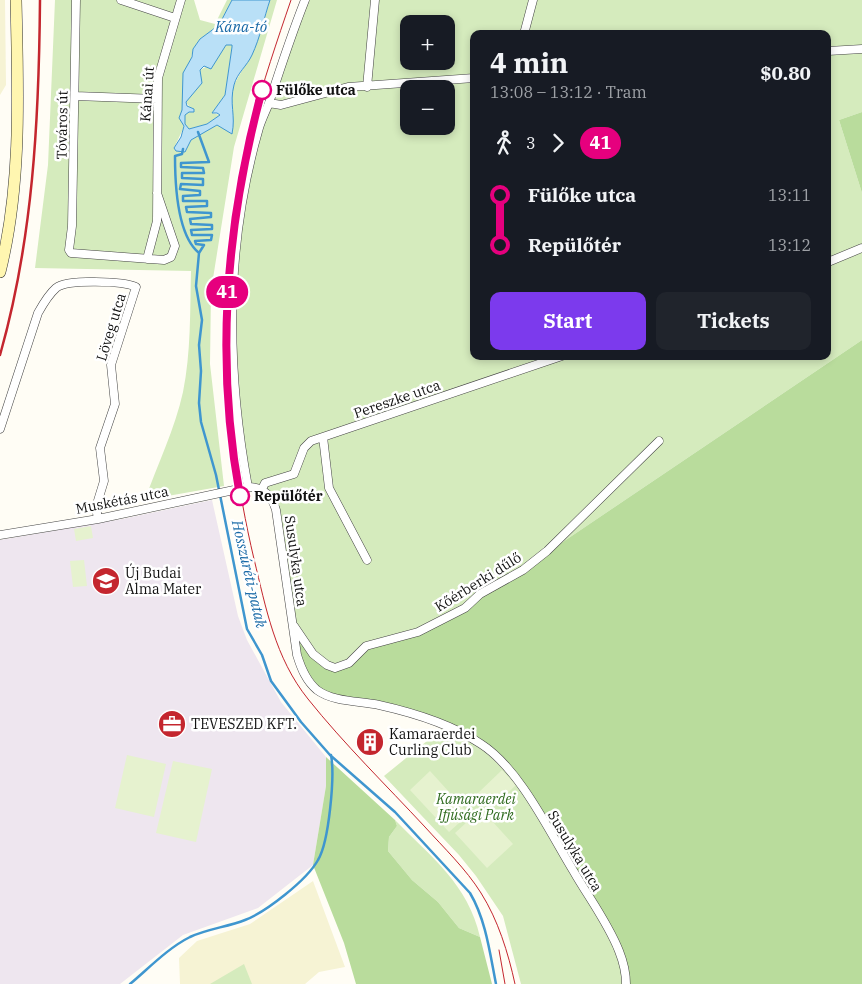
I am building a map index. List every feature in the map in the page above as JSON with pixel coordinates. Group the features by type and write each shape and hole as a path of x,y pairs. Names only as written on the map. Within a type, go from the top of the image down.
{"street":[{"path":"0,272 11,208 16,149 16,0"},
{"name":"Tóváros út","path":"76,0 75,96 69,250 75,255 147,259"},
{"path":"120,0 175,18"},
{"name":"Kánai út","path":"157,193 175,246 174,252 168,259 147,259 156,221 157,98 161,62 181,0"},
{"path":"262,489 248,487 237,419 232,359 233,283 241,209 248,173 260,126 270,103 305,0"},
{"path":"367,87 375,0"},
{"path":"525,30 533,0"},
{"path":"831,51 862,49"},
{"path":"270,103 281,104 348,87 470,78"},
{"path":"75,96 157,98"},
{"path":"831,261 862,248"},
{"name":"Löveg utca","path":"0,429 38,314 46,298 56,288 77,282 125,284 136,287 111,365 115,404 100,448 104,481 96,507 98,519"},
{"name":"Pereszke utca","path":"262,489 266,483 294,474 304,448 311,441 550,360"},
{"path":"323,438 329,488 367,560"},
{"name":"Kőérberki dűlő","path":"292,625 313,654 327,665 335,668 349,663 366,646 418,632 465,608 480,594 523,570 547,551 659,441"},
{"name":"Muskétás utca","path":"0,535 98,519 248,487"},
{"name":"Susulyka utca","path":"262,489 271,498 276,510 292,625 300,666 310,683 318,690 332,697 364,702 423,717 447,726 482,745 506,766 520,784 607,927 620,956 626,984"}],"shaded area":[{"path":"0,0 5,0 6,85 0,95"},
{"path":"212,500 238,616 247,640 281,702 326,757 326,786 313,865 258,908 183,935 120,984 0,984 0,540 122,519"},
{"path":"313,881 345,967 319,972 305,984 180,984 179,958 197,941 250,924"}],"green space":[{"path":"55,0 194,0 200,20 215,24 227,0 232,0 219,25 200,39 193,49 183,129 174,148 176,151 185,151 190,140 218,125 233,113 231,95 237,79 254,49 270,0 277,0 234,147 211,291 210,364 224,486 145,500 171,433 183,392 189,347 191,271 35,268 48,165"},
{"path":"301,0 862,0 862,112 839,120 862,193 862,340 465,608 349,663 327,665 296,629 271,498 248,487 232,322 248,173"},
{"path":"226,45 232,45 232,47 225,95 212,113 220,115 207,124 189,129 185,124 185,115 191,109 186,102 197,89 200,70 213,63"},
{"path":"862,112 862,193 839,120"},
{"path":"862,340 862,984 623,984 616,951 605,928 515,781 503,767 480,746 444,728 329,693 320,687 313,681 304,666 296,629 327,665 341,667 359,652 465,608"},
{"path":"91,526 93,538 76,541 74,529"},
{"path":"84,560 87,586 73,587 70,561"},
{"name":"Kamaraerdei Ifjúsági Park","path":"443,728 481,747 515,781 605,928 620,963 623,984 521,984 503,916 476,876 459,855 384,776"},
{"path":"127,755 166,764 154,817 115,808"},
{"path":"326,757 395,820 397,826 389,837 388,851 412,880 438,902 459,928 480,937 492,984 356,984 344,943 313,865 326,786"},
{"path":"173,761 212,769 196,842 156,833"},
{"path":"502,770 516,785 491,809 477,794"},
{"path":"430,771 469,814 449,832 410,790"},
{"path":"481,809 513,844 487,868 455,833"},
{"path":"395,820 435,859 457,886 467,902 480,937 459,928 438,902 412,880 388,851 389,837 397,826"},
{"path":"244,964 252,984 210,984"}],"water":[{"name":"Kána-tó","path":"232,0 270,0 255,48 234,85 232,134 217,125 191,140 185,152 176,151 174,148 181,137 184,126 179,118 182,110 183,73 192,57 193,49 200,39 219,25","holes":["226,45 232,45 225,95 212,113 220,115 207,124 189,129 185,124 185,115 189,112 194,112 194,109 187,106 186,102 202,83 200,70 204,66 211,69"]}],"waterway":[{"path":"198,132 209,162 181,163 181,167 203,168 204,173 182,173 182,178 203,179 203,185 181,184 180,189 200,191 200,195 183,196 183,201 207,201 207,206 186,207 187,212 211,213 211,217 190,219 191,224 212,225 212,229 191,230 192,235 212,235 211,240 195,241 196,244 204,245 199,253"},
{"name":"Hosszúréti-patak","path":"183,149 182,154 175,156 179,208 186,234 199,253 196,286 202,320 199,345 201,371 199,403 201,422 216,475 247,629 262,655 271,681 301,722 330,755 395,812 470,893 484,926 496,984"},
{"path":"130,984 166,952 190,937 245,920 264,910 296,886 313,868 322,851 328,824 332,778 331,755"}],"tram line":[{"path":"291,0 265,77 240,178 232,232 228,287 227,342 234,451 254,559 273,632 287,667 308,699 336,732 462,867 475,884 487,903 497,925 506,948 515,984"},
{"name":"41","path":"240,496 231,438 228,393 226,360 227,298 235,215 252,125 262,90"},
{"path":"499,950 505,984"}],"railway":[{"path":"0,355 20,267 32,179 38,90 40,0"}],"place":[{"name":"Fülőke utca","path":"262,90"},
{"name":"Repülőtér","path":"240,496"},
{"name":"Új Budai Alma Mater","path":"106,581"},
{"name":"TEVESZED KFT.","path":"172,724"},
{"name":"Kamaraerdei Curling Club","path":"370,742"}]}
